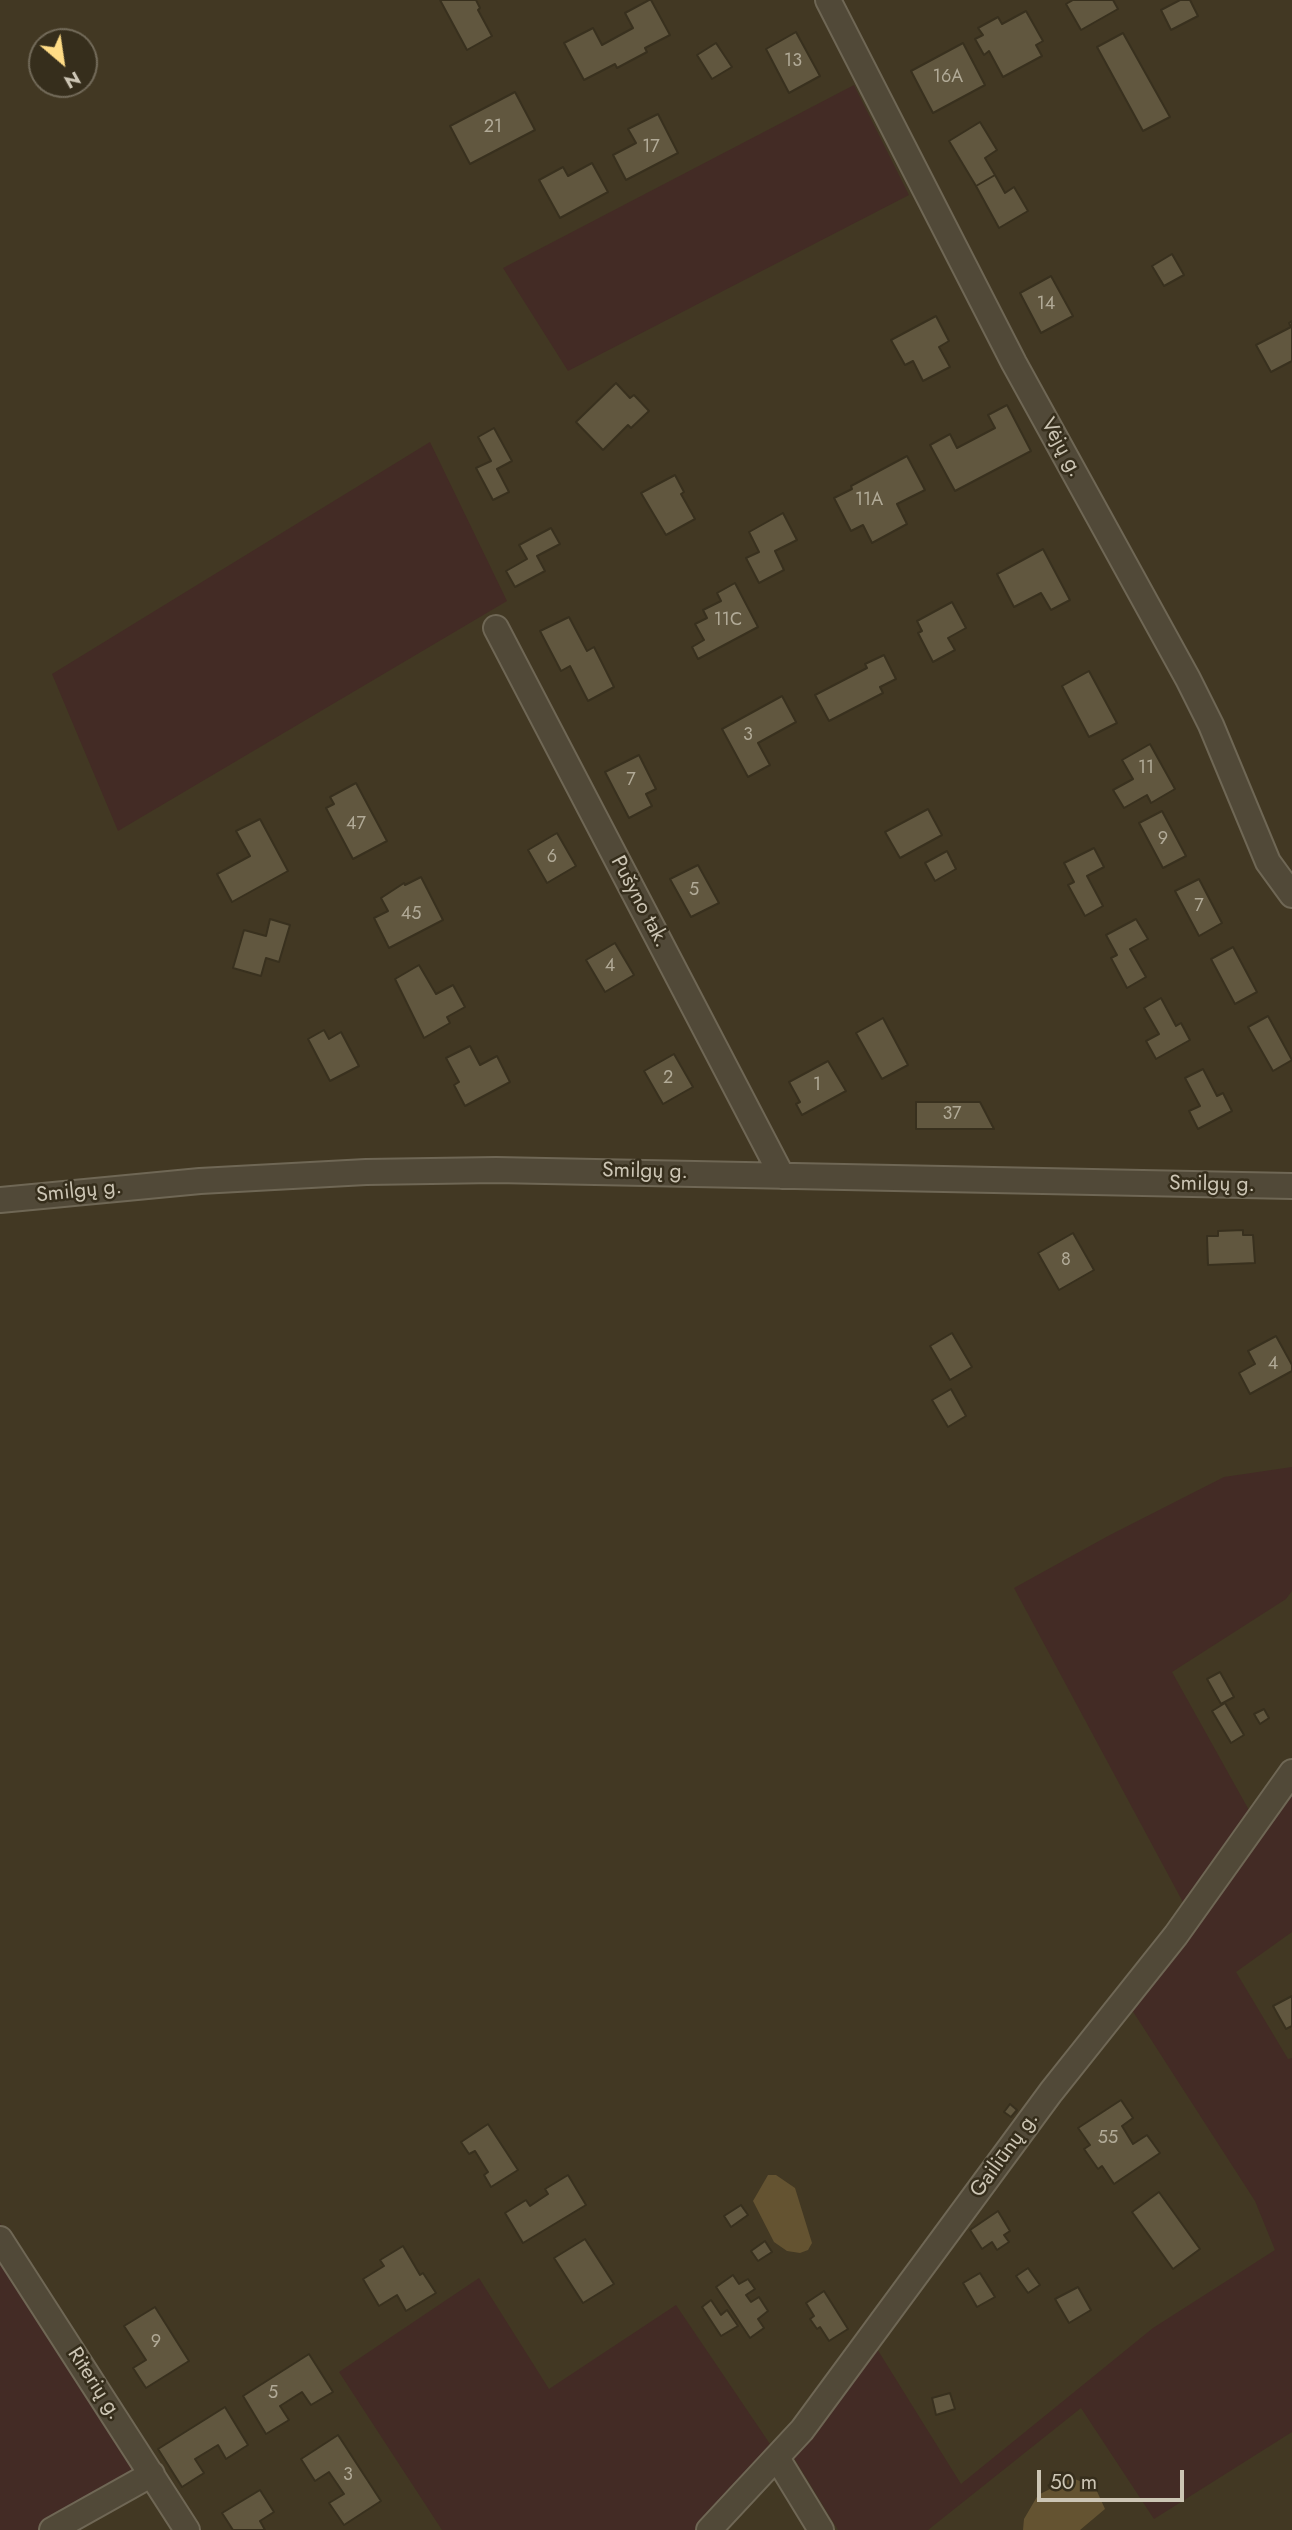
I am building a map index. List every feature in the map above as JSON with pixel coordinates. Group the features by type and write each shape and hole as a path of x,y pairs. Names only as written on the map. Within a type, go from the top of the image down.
{"street":[{"name":"Vėjų g.","path":"836,2 1014,363 1188,679 1211,725 1268,862 1292,895"},
{"name":"Pušyno tak.","path":"496,628 782,1176"},
{"name":"Smilgų g.","path":"0,1200 200,1181 366,1172 536,1171 1292,1186"},
{"name":"Gailiūnų g.","path":"709,2530 802,2430 1051,2092 1176,1935 1292,1772"},
{"name":"Riterių g.","path":"0,2239 187,2530"},
{"path":"777,2458 821,2530"},
{"path":"52,2530 152,2474"}],"shaded area":[{"path":"854,85 909,195 568,371 503,268"},
{"path":"430,442 507,601 118,831 52,674"},
{"path":"1292,1467 1292,1591 1286,1599 1172,1672 1250,1812 1185,1906 1014,1588 1224,1477"},
{"path":"1292,1786 1292,1932 1236,1972 1288,2059 1292,2058 1292,2432 1154,2519 1081,2408 928,2530 838,2530 791,2453 874,2344 961,2484 1153,2328 1275,2250 1255,2201 1132,2010"},
{"path":"768,2175 776,2175 795,2188 812,2243 808,2250 800,2253 787,2251 774,2242 753,2201"},
{"path":"0,2223 56,2312 134,2464 135,2475 41,2530 0,2530"},
{"path":"479,2278 549,2389 676,2305 770,2444 700,2530 442,2530 339,2372"},
{"path":"1072,2478 1095,2487 1105,2509 1080,2530 1023,2530 1024,2519 1038,2495"}],"building":[{"path":"440,0 476,0 480,8 478,10 492,36 467,50"},
{"path":"649,0 670,35 645,48 647,52 617,68 615,64 584,80 564,43 593,28 602,45 633,28 625,13"},
{"path":"1073,0 1113,0 1118,9 1081,30 1066,4"},
{"path":"1180,0 1190,0 1198,16 1171,30 1161,10"},
{"path":"1026,11 1043,41 1036,45 1042,56 1003,77 989,51 984,55 975,39 983,35 978,28 998,17 1002,24"},
{"path":"796,32 820,76 789,93 766,49"},
{"path":"1123,33 1170,117 1143,131 1097,47"},
{"path":"716,43 732,67 712,79 697,55"},
{"path":"963,43 985,85 933,113 911,71"},
{"path":"515,92 535,130 470,164 450,126"},
{"path":"658,114 678,153 626,180 613,155 636,143 628,129"},
{"path":"980,122 997,150 985,158 995,175 976,186 949,141"},
{"path":"592,163 608,192 560,218 539,180 563,167 568,176"},
{"path":"995,175 1005,193 1014,187 1028,211 999,228 976,186"},
{"path":"1172,254 1184,275 1164,286 1152,266"},
{"path":"1051,276 1073,316 1041,333 1020,293"},
{"path":"936,316 949,341 939,347 950,367 923,381 913,361 905,365 891,340"},
{"path":"1292,321 1292,361 1271,372 1256,345 1291,327 1289,323"},
{"path":"616,383 630,398 634,395 649,411 631,428 628,425 603,450 576,422"},
{"path":"1007,405 1031,451 955,491 930,445 950,434 957,448 995,428 988,415"},
{"path":"494,428 512,461 497,469 509,492 493,500 476,468 491,461 478,437"},
{"path":"907,456 925,490 897,504 907,524 872,543 863,525 851,531 834,498"},
{"path":"675,475 684,492 681,494 695,519 666,535 641,493"},
{"path":"783,513 797,540 775,551 784,570 759,583 746,558 759,552 749,532"},
{"path":"551,528 560,544 537,556 545,571 515,587 506,571 527,559 519,545"},
{"path":"1043,549 1070,600 1051,610 1041,593 1014,607 997,574"},
{"path":"735,583 758,627 698,659 692,647 704,640 695,624 707,618 703,610 721,601 717,593"},
{"path":"952,602 966,628 948,638 955,650 933,662 918,633 922,631 917,621"},
{"path":"569,617 587,651 594,647 614,687 588,701 570,666 561,671 540,631"},
{"path":"884,655 896,679 880,687 883,693 829,721 815,695 867,668 865,664"},
{"path":"1089,671 1117,723 1089,737 1062,686"},
{"path":"782,696 796,722 758,743 770,765 748,777 722,729"},
{"path":"1150,744 1175,789 1151,803 1147,795 1124,808 1113,790 1133,779 1122,760"},
{"path":"639,755 656,789 646,794 652,806 629,818 605,772"},
{"path":"356,783 387,841 353,859 326,808 334,804 330,797"},
{"path":"928,809 942,835 900,858 885,832"},
{"path":"1162,811 1186,856 1163,868 1139,823"},
{"path":"260,819 288,871 232,902 217,874 250,856 236,831"},
{"path":"557,833 576,866 547,883 528,850"},
{"path":"1094,848 1104,867 1087,876 1103,906 1085,916 1068,885 1074,882 1064,863"},
{"path":"947,851 956,869 935,881 925,863"},
{"path":"698,865 719,903 691,917 670,879"},
{"path":"421,877 443,920 389,948 374,918 388,911 381,898 404,883 405,885"},
{"path":"1199,879 1222,923 1199,936 1175,891"},
{"path":"270,919 290,925 279,962 266,958 261,976 233,968 244,930 266,936"},
{"path":"1136,919 1148,939 1130,949 1146,977 1127,988 1111,958 1117,955 1106,935"},
{"path":"615,943 634,975 605,992 586,960"},
{"path":"1233,947 1257,992 1235,1004 1211,959"},
{"path":"419,965 436,994 453,985 465,1007 447,1017 450,1023 424,1038 395,979"},
{"path":"1161,998 1176,1026 1181,1023 1190,1040 1156,1059 1146,1041 1159,1034 1144,1008"},
{"path":"1268,1016 1292,1060 1273,1071 1248,1027"},
{"path":"883,1018 908,1065 882,1079 856,1033"},
{"path":"324,1030 329,1039 341,1032 359,1066 330,1081 308,1039"},
{"path":"470,1046 480,1065 497,1056 510,1082 465,1106 454,1085 459,1082 446,1058"},
{"path":"674,1054 693,1087 663,1104 644,1071"},
{"path":"828,1061 846,1091 802,1115 796,1104 800,1102 789,1082"},
{"path":"1203,1069 1217,1096 1223,1093 1232,1111 1198,1129 1189,1111 1200,1106 1185,1078"},
{"path":"916,1102 980,1102 994,1129 916,1129"},
{"path":"1243,1230 1243,1235 1253,1235 1255,1263 1208,1265 1207,1236 1218,1236 1218,1231"},
{"path":"1073,1233 1094,1270 1059,1290 1038,1253"},
{"path":"952,1333 972,1367 950,1380 930,1346"},
{"path":"1276,1336 1292,1365 1292,1371 1250,1394 1239,1373 1255,1364 1248,1351"},
{"path":"951,1389 966,1416 948,1427 932,1400"},
{"path":"1220,1672 1234,1697 1221,1704 1207,1679"},
{"path":"1225,1703 1244,1735 1231,1743 1212,1711"},
{"path":"1264,1709 1269,1718 1260,1724 1254,1714"},
{"path":"1292,1996 1292,2026 1286,2029 1273,2006"},
{"path":"1121,2100 1133,2118 1122,2126 1133,2144 1147,2135 1160,2153 1114,2184 1102,2166 1098,2169 1084,2149 1090,2145 1078,2128"},
{"path":"1010,2104 1017,2110 1011,2117 1004,2112"},
{"path":"488,2124 518,2170 491,2187 484,2175 488,2172 475,2151 469,2154 461,2142"},
{"path":"568,2175 586,2205 523,2243 505,2213 526,2200 530,2206 548,2194 545,2189"},
{"path":"1159,2192 1200,2249 1173,2269 1132,2212"},
{"path":"741,2205 748,2215 731,2227 724,2216"},
{"path":"998,2211 1010,2231 1004,2235 1009,2242 997,2250 992,2242 982,2249 970,2230"},
{"path":"585,2239 614,2284 583,2303 554,2258"},
{"path":"765,2241 772,2252 758,2261 751,2251"},
{"path":"403,2246 420,2275 423,2273 436,2293 406,2311 397,2295 379,2306 363,2279 384,2266 380,2260"},
{"path":"1028,2268 1040,2285 1028,2293 1016,2276"},
{"path":"980,2273 995,2297 977,2307 963,2283"},
{"path":"733,2275 739,2284 748,2279 755,2289 746,2295 751,2302 759,2297 768,2311 758,2319 764,2328 750,2338 716,2287"},
{"path":"1078,2287 1091,2310 1069,2323 1055,2299"},
{"path":"824,2291 848,2329 829,2341 820,2327 817,2329 810,2319 814,2316 806,2303"},
{"path":"711,2300 721,2315 727,2310 738,2326 721,2336 702,2307"},
{"path":"155,2307 189,2361 146,2388 133,2368 146,2360 124,2326"},
{"path":"309,2354 333,2392 311,2405 302,2392 280,2406 289,2420 266,2434 243,2396"},
{"path":"950,2393 955,2409 936,2415 932,2398"},
{"path":"225,2407 248,2445 226,2459 218,2445 195,2459 204,2473 182,2487 158,2449"},
{"path":"338,2435 381,2501 344,2525 329,2503 344,2494 329,2472 315,2481 301,2459"},
{"path":"260,2490 274,2512 260,2521 265,2530 233,2530 222,2513"}]}
